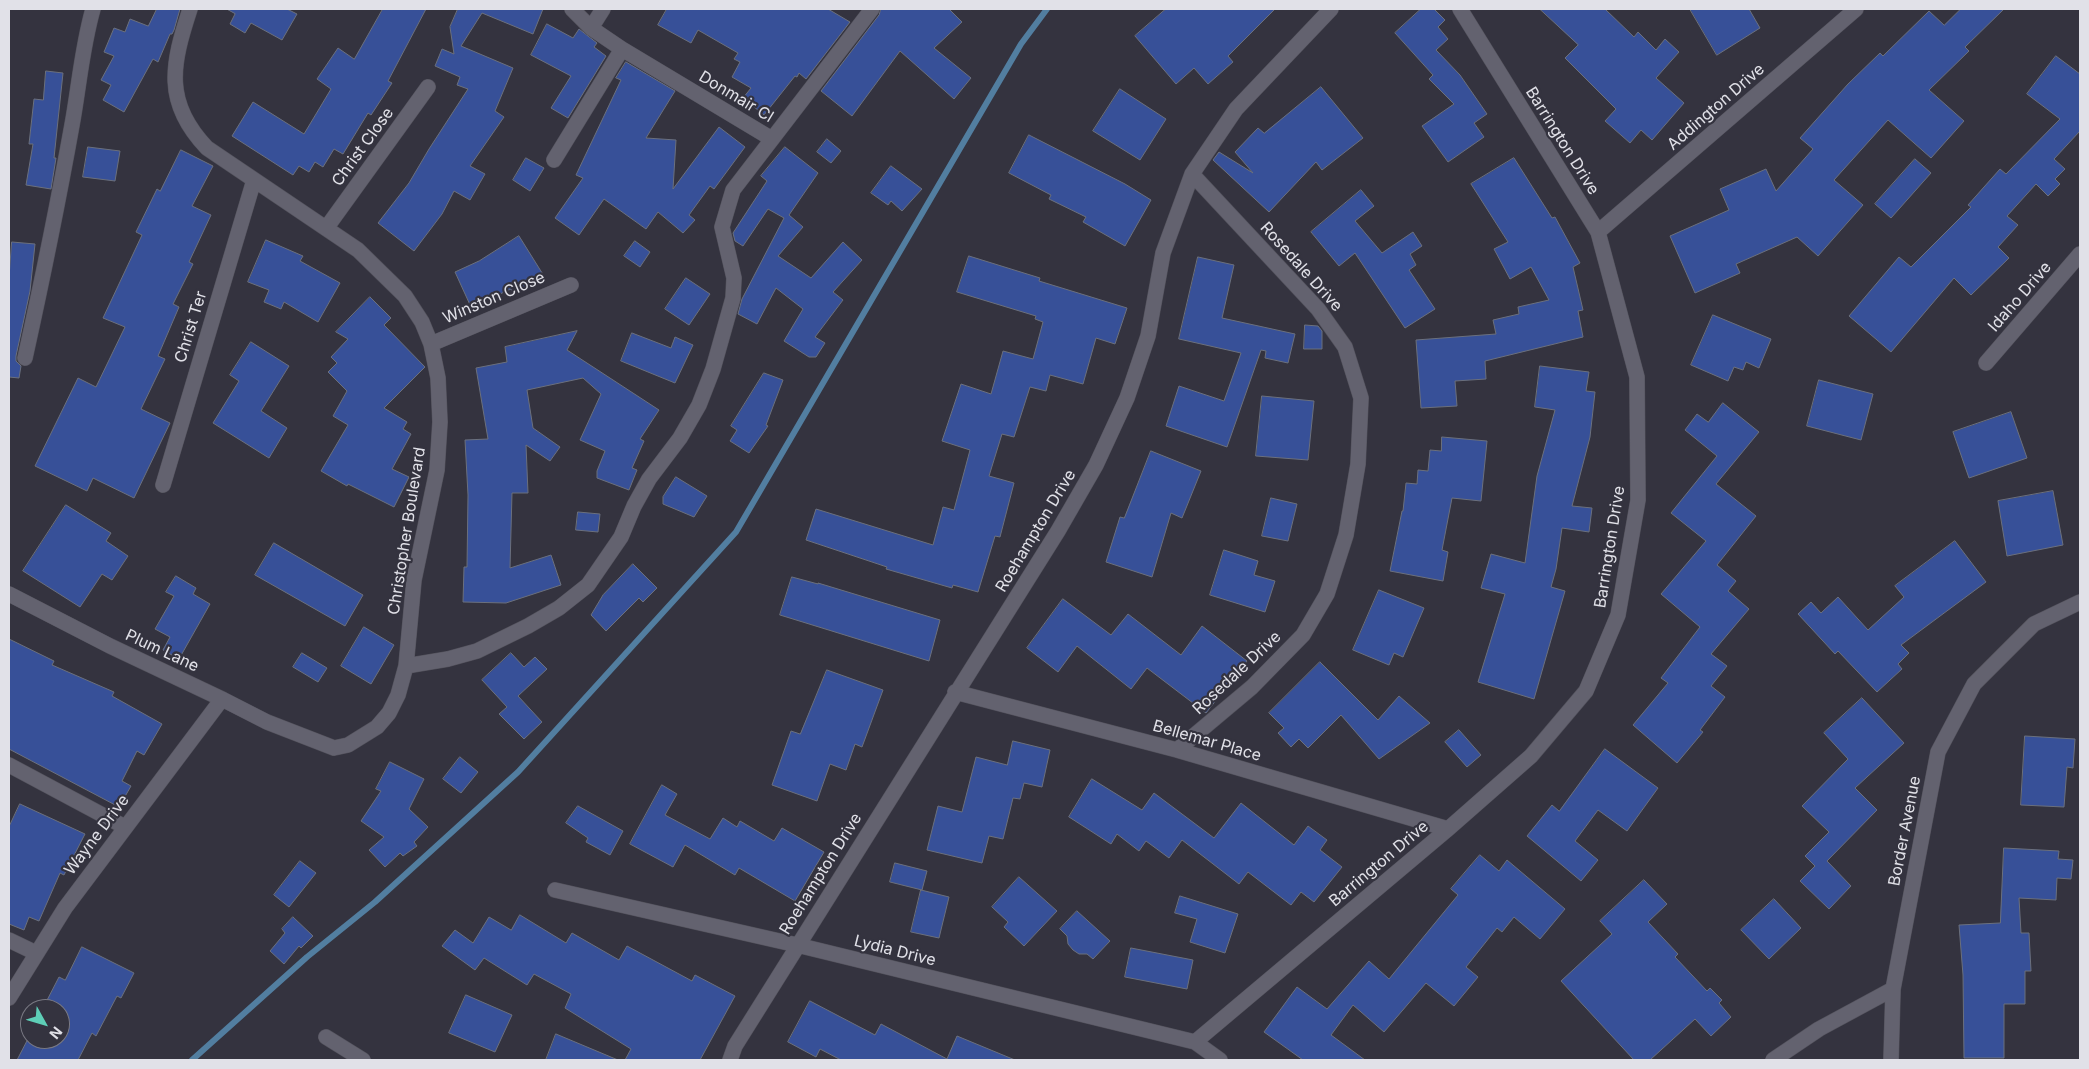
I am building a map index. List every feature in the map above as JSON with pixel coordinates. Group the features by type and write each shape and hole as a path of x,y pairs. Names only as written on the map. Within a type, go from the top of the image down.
{"street":[{"path":"25,358 51,240 76,103 87,28 93,9"},
{"name":"Christopher Boulevard","path":"189,9 174,69 174,84 186,121 207,148 327,227 358,250 406,296 422,322 430,344 438,378 440,422 437,470 414,580 406,666 398,695 389,713 377,727 348,745 334,748 303,736"},
{"name":"Donmair Cl","path":"572,9 591,28 622,49 772,139 872,9"},
{"path":"591,28 603,9"},
{"name":"Roehampton Drive","path":"730,1060 734,1046 1058,531 1096,465 1123,407 1148,336 1163,253 1192,174 1236,109 1331,9"},
{"name":"Barrington Drive","path":"1195,1042 1448,829 1531,756 1586,691 1618,615 1638,500 1637,377 1598,232 1460,9"},
{"name":"Addington Drive","path":"1598,232 1856,9"},
{"path":"554,160 622,49"},
{"name":"Christ Close","path":"327,227 428,87"},
{"path":"406,666 448,659 477,651 559,608 588,585 622,537 634,506 649,479 680,438 699,405 713,369 733,298 734,278 722,226 732,190 772,139"},
{"name":"Rosedale Drive","path":"1177,750 1252,687 1303,635 1327,594 1347,526 1358,464 1362,398 1345,347 1318,309 1192,174"},
{"name":"Christ Ter","path":"162,485 254,180"},
{"name":"Idaho Drive","path":"1986,363 2080,254"},
{"name":"Winston Close","path":"430,344 571,285"},
{"name":"Plum Lane","path":"9,594 110,646 267,722 303,736"},
{"name":"Border Avenue","path":"1891,1060 1893,989 1938,752 1974,684 2034,624 2080,602"},
{"name":"Bellemar Place","path":"955,692 1177,750 1448,829"},
{"name":"Wayne Drive","path":"9,998 65,908 222,699"},
{"path":"9,765 125,827"},
{"name":"Lydia Drive","path":"555,890 797,945 1195,1042 1220,1060"},
{"path":"9,940 36,953"},
{"path":"1774,1060 1819,1029 1893,989"},
{"path":"326,1038 363,1060"}],"building":[{"path":"157,9 180,9 174,30 170,34 158,62 153,59 124,112 103,100 111,85 101,80 114,56 104,52 114,28 125,32 130,19 148,26"},
{"path":"227,9 287,9 297,14 282,40 251,23 245,33 230,24 235,14"},
{"path":"383,9 426,9 388,81 392,83 371,115 368,113 343,154 334,149 323,167 315,162 309,172 299,166 293,175 232,136 253,102 304,134 331,89 317,79 338,48 354,59"},
{"path":"458,9 543,9 533,34 482,13 461,46 513,68 495,111 504,117 470,166 485,174 470,200 454,191 442,214 414,251 378,223 409,183 468,89 457,85 460,77 435,66 442,49 454,54 450,27"},
{"path":"667,9 828,9 850,22 806,79 799,73 797,77 795,76 764,115 743,98 751,88 732,77 740,62 734,59 738,53 698,30 691,43 658,25"},
{"path":"881,9 949,9 962,22 934,48 971,78 954,99 900,51 852,116 821,91 879,15"},
{"path":"1166,9 1275,9 1228,56 1233,62 1208,84 1194,68 1176,84 1135,36"},
{"path":"1421,9 1434,9 1445,20 1438,27 1448,39 1436,50 1460,75 1487,114 1474,123 1484,137 1448,162 1422,126 1454,104 1429,79 1433,75 1395,33"},
{"path":"1540,9 1605,9 1634,37 1638,32 1656,50 1665,39 1679,52 1656,78 1684,103 1652,140 1641,130 1630,143 1605,121 1616,109 1565,58 1578,45"},
{"path":"1690,9 1749,9 1760,28 1717,55"},
{"path":"1961,9 2004,9 1965,47 1969,51 1929,90 1964,121 1931,158 1888,120 1834,180 1863,205 1818,256 1797,237 1736,264 1740,273 1695,293 1670,236 1729,210 1720,189 1766,169 1776,191 1813,149 1800,138 1848,84 1880,53 1883,56 1929,11 1944,25"},
{"path":"547,24 573,38 579,29 597,43 594,47 606,56 568,118 551,108 571,76 531,55"},
{"path":"2056,56 2080,74 2080,131 2054,159 2065,169 2055,179 2060,184 2048,196 2036,184 2007,216 2018,225 1998,247 2009,258 1971,295 1954,278 1891,352 1849,316 1899,257 1911,267 1971,207 1968,205 2000,169 2006,174 2060,119 2027,94"},
{"path":"626,62 675,91 646,138 676,140 673,189 719,127 745,147 714,189 710,186 689,215 695,220 683,233 658,212 646,229 604,199 579,235 555,218 583,178 576,175 621,80 616,78"},
{"path":"46,71 63,73 54,158 56,158 51,189 26,185 33,144 29,144 34,99 43,100"},
{"path":"1321,87 1363,138 1322,170 1316,162 1269,212 1213,160 1219,152 1253,173 1235,152 1258,128 1264,133"},
{"path":"1120,89 1166,119 1140,160 1093,131"},
{"path":"1029,135 1125,184 1151,200 1125,246 1083,222 1086,217 1049,199 1051,195 1009,173"},
{"path":"827,139 841,151 831,163 817,152"},
{"path":"88,147 120,151 115,181 83,177"},
{"path":"785,147 818,173 789,215 803,227 778,256 811,278 843,242 862,260 833,292 843,300 815,337 825,343 816,357 809,357 784,341 803,309 776,288 757,324 738,314 742,299 784,218 768,209 743,246 735,241 733,233 767,181 761,176"},
{"path":"181,150 213,166 192,206 211,215 189,262 193,264 173,304 179,307 158,356 165,359 141,409 170,423 134,498 93,478 87,491 35,466 78,378 96,387 125,327 103,318 142,235 136,232 157,189 160,191"},
{"path":"526,158 544,168 530,191 513,180"},
{"path":"1514,158 1552,218 1555,217 1580,263 1573,267 1583,310 1578,311 1583,337 1485,361 1486,379 1455,381 1457,406 1421,408 1416,340 1496,334 1493,320 1519,314 1518,307 1549,300 1531,267 1510,279 1494,249 1508,242 1471,184"},
{"path":"1915,159 1931,173 1891,218 1875,204"},
{"path":"891,166 922,189 902,211 891,201 888,205 871,193"},
{"path":"1361,190 1374,206 1355,221 1382,253 1413,232 1422,246 1410,254 1416,265 1409,270 1435,309 1405,328 1355,253 1339,266 1311,232"},
{"path":"519,236 544,276 515,295 511,289 471,307 455,272 479,261"},
{"path":"266,240 303,256 300,261 340,283 318,322 284,302 281,309 264,302 269,290 248,282"},
{"path":"635,241 650,252 640,267 624,256"},
{"path":"12,242 35,244 30,291 16,356 16,361 21,366 19,378 9,377 9,278"},
{"path":"969,256 1040,278 1039,281 1127,308 1115,344 1096,338 1083,384 1050,375 1046,391 1030,387 1014,437 1002,434 989,476 1014,483 1000,537 995,536 978,592 953,585 952,588 886,569 887,567 806,540 816,509 933,545 943,507 954,510 970,450 942,441 961,384 991,394 1003,351 1033,359 1043,322 1035,319 1036,316 957,292"},
{"path":"1198,257 1234,265 1222,318 1295,334 1288,363 1265,358 1266,351 1261,350 1227,447 1166,426 1179,386 1224,401 1241,353 1179,339"},
{"path":"686,278 710,294 689,325 665,309"},
{"path":"370,297 391,318 384,325 425,367 384,408 407,422 403,429 411,434 392,469 409,477 394,507 348,484 347,486 321,471 348,425 333,416 347,391 328,372 337,363 331,357 348,339 336,332"},
{"path":"1713,315 1771,339 1759,368 1746,362 1743,370 1734,367 1728,381 1691,365"},
{"path":"1305,325 1318,326 1322,331 1322,349 1304,349"},
{"path":"577,331 567,350 659,410 640,439 644,441 632,468 637,470 629,490 597,478 597,471 605,451 580,440 601,394 583,378 527,390 533,428 560,447 550,461 526,445 528,493 512,493 510,568 551,555 561,585 506,603 463,602 464,567 467,567 468,495 465,440 488,439 476,368 507,362 505,347"},
{"path":"632,333 671,348 675,337 693,345 675,383 621,361"},
{"path":"251,342 289,366 261,411 287,428 269,458 213,423 239,381 230,375"},
{"path":"1540,366 1589,372 1586,391 1595,392 1590,437 1572,506 1592,508 1589,532 1562,528 1556,569 1551,587 1565,591 1534,699 1478,682 1505,594 1481,588 1491,554 1525,563 1537,476 1555,410 1535,407"},
{"path":"764,373 783,380 766,425 768,426 749,453 730,441 737,430 731,426"},
{"path":"1819,380 1873,394 1861,440 1807,426"},
{"path":"1262,396 1314,401 1308,460 1256,456"},
{"path":"1723,403 1759,432 1716,484 1756,516 1717,565 1736,581 1728,591 1749,609 1711,654 1727,666 1711,686 1725,697 1700,730 1703,732 1677,763 1633,725 1668,683 1661,678 1700,627 1661,594 1706,541 1671,513 1717,456 1685,430 1697,414 1708,422"},
{"path":"2011,412 2027,458 1969,478 1953,432"},
{"path":"1442,437 1487,441 1481,501 1452,498 1442,550 1448,552 1443,581 1390,571 1403,511 1406,483 1417,484 1418,470 1428,471 1430,450 1441,451"},
{"path":"1151,451 1201,471 1182,518 1171,513 1152,577 1106,562 1120,517 1124,518"},
{"path":"676,477 707,496 694,517 663,504 663,497"},
{"path":"2053,491 2063,545 2007,556 1998,501"},
{"path":"1271,498 1297,504 1288,541 1262,536"},
{"path":"66,505 111,533 106,541 128,556 112,580 102,574 80,607 23,571"},
{"path":"578,512 600,514 598,532 576,530"},
{"path":"1955,541 1986,582 1901,645 1909,653 1898,664 1902,669 1877,692 1838,651 1835,654 1798,614 1811,602 1821,613 1838,597 1868,630 1904,597 1895,586"},
{"path":"274,543 363,595 345,626 255,575"},
{"path":"1224,550 1258,561 1254,575 1275,581 1265,612 1210,595"},
{"path":"633,564 657,588 643,602 639,598 606,631 591,615 603,595"},
{"path":"176,576 196,588 193,594 210,604 179,659 163,650 170,637 155,629 174,596 166,592"},
{"path":"792,577 940,620 929,661 780,615"},
{"path":"1379,590 1424,608 1403,657 1394,653 1389,665 1353,650"},
{"path":"1063,599 1111,635 1128,614 1181,655 1202,626 1247,661 1206,713 1147,668 1131,689 1077,646 1058,672 1027,648"},
{"path":"364,627 394,645 371,684 341,666"},
{"path":"9,639 54,661 52,665 114,692 112,696 162,724 144,755 137,751 122,781 131,786 119,807 9,749"},
{"path":"302,653 327,668 318,682 293,667"},
{"path":"511,653 524,667 535,657 547,669 518,696 542,722 524,739 499,714 507,707 482,680"},
{"path":"1320,662 1378,720 1399,696 1430,723 1379,759 1341,715 1308,748 1299,739 1291,747 1278,733 1284,728 1269,713"},
{"path":"827,670 883,690 862,747 855,744 846,770 830,764 817,801 772,785 791,731 800,734"},
{"path":"1862,698 1904,743 1855,788 1877,810 1827,861 1851,886 1829,909 1800,881 1815,866 1805,856 1829,832 1802,806 1848,759 1824,733"},
{"path":"1459,730 1481,755 1467,767 1445,742"},
{"path":"2025,736 2075,739 2073,768 2067,767 2064,807 2021,805"},
{"path":"1013,741 1050,750 1042,787 1024,783 1020,799 1013,798 1003,839 989,836 982,863 927,850 938,806 962,812 976,757 1007,765"},
{"path":"1605,749 1658,788 1627,831 1598,810 1575,841 1598,860 1581,881 1527,836 1552,805 1559,811"},
{"path":"460,757 478,772 461,793 443,779"},
{"path":"390,762 424,779 409,809 428,827 414,842 417,846 403,856 400,853 385,867 369,850 384,837 361,821 381,791 376,789"},
{"path":"1092,779 1142,810 1154,793 1214,838 1241,803 1294,845 1308,826 1327,840 1320,850 1342,867 1314,902 1301,892 1291,905 1248,872 1239,884 1182,840 1169,858 1146,841 1139,851 1117,834 1111,844 1069,817"},
{"path":"662,785 677,794 665,815 710,839 723,818 737,827 740,821 774,841 782,828 824,852 795,901 739,868 735,875 685,845 673,867 630,844"},
{"path":"20,804 85,834 64,875 60,873 39,921 29,917 24,930 9,924 9,827"},
{"path":"578,806 623,831 610,855 586,842 588,838 566,823"},
{"path":"2004,848 2059,851 2058,859 2073,860 2071,879 2057,878 2056,900 2019,898 2021,933 2029,933 2031,971 2025,971 2025,1004 2004,1004 2004,1058 1964,1058 1963,975 1959,925 2000,923"},
{"path":"1480,855 1499,871 1507,860 1565,909 1540,939 1514,917 1502,932 1497,928 1466,967 1478,977 1454,1006 1426,983 1384,1032 1353,1005 1331,1035 1365,1060 1303,1060 1264,1032 1297,987 1327,1009 1369,961 1389,979 1458,895 1451,889"},
{"path":"300,861 316,873 289,907 274,895"},
{"path":"895,863 927,871 922,890 890,882"},
{"path":"1019,877 1057,911 1024,946 1004,927 1008,922 992,907"},
{"path":"1644,880 1667,904 1648,922 1678,954 1675,957 1707,991 1710,988 1722,1000 1719,1003 1731,1017 1711,1036 1695,1019 1650,1060 1634,1060 1561,981 1612,934 1600,921"},
{"path":"921,890 949,897 939,938 911,932"},
{"path":"1180,896 1238,914 1225,953 1190,942 1197,919 1175,913"},
{"path":"1774,899 1801,928 1769,959 1741,930"},
{"path":"1077,911 1110,941 1093,959 1087,954 1079,954 1073,950 1068,944 1067,936 1060,929"},
{"path":"520,915 566,943 572,933 619,960 627,946 692,981 695,975 735,996 700,1060 625,1060 631,1049 565,1008 571,994 534,974 527,985 484,958 475,970 442,946 455,930 473,943 489,917 511,930"},
{"path":"293,917 313,936 301,948 299,946 284,964 270,951 285,933 282,929"},
{"path":"82,947 134,973 121,998 117,996 96,1036 92,1033 78,1060 17,1060 23,1049 70,1049 70,999 48,999 59,977 65,980"},
{"path":"1131,948 1193,960 1187,989 1125,977"},
{"path":"466,995 512,1015 495,1052 449,1033"},
{"path":"810,1001 875,1035 881,1024 947,1059 957,1036 1015,1060 841,1060 820,1049 816,1057 788,1042"},
{"path":"556,1034 618,1060 546,1060"}],"waterway":[{"path":"192,1060 307,957 375,902 518,772 736,532 1021,44 1047,9"}]}
